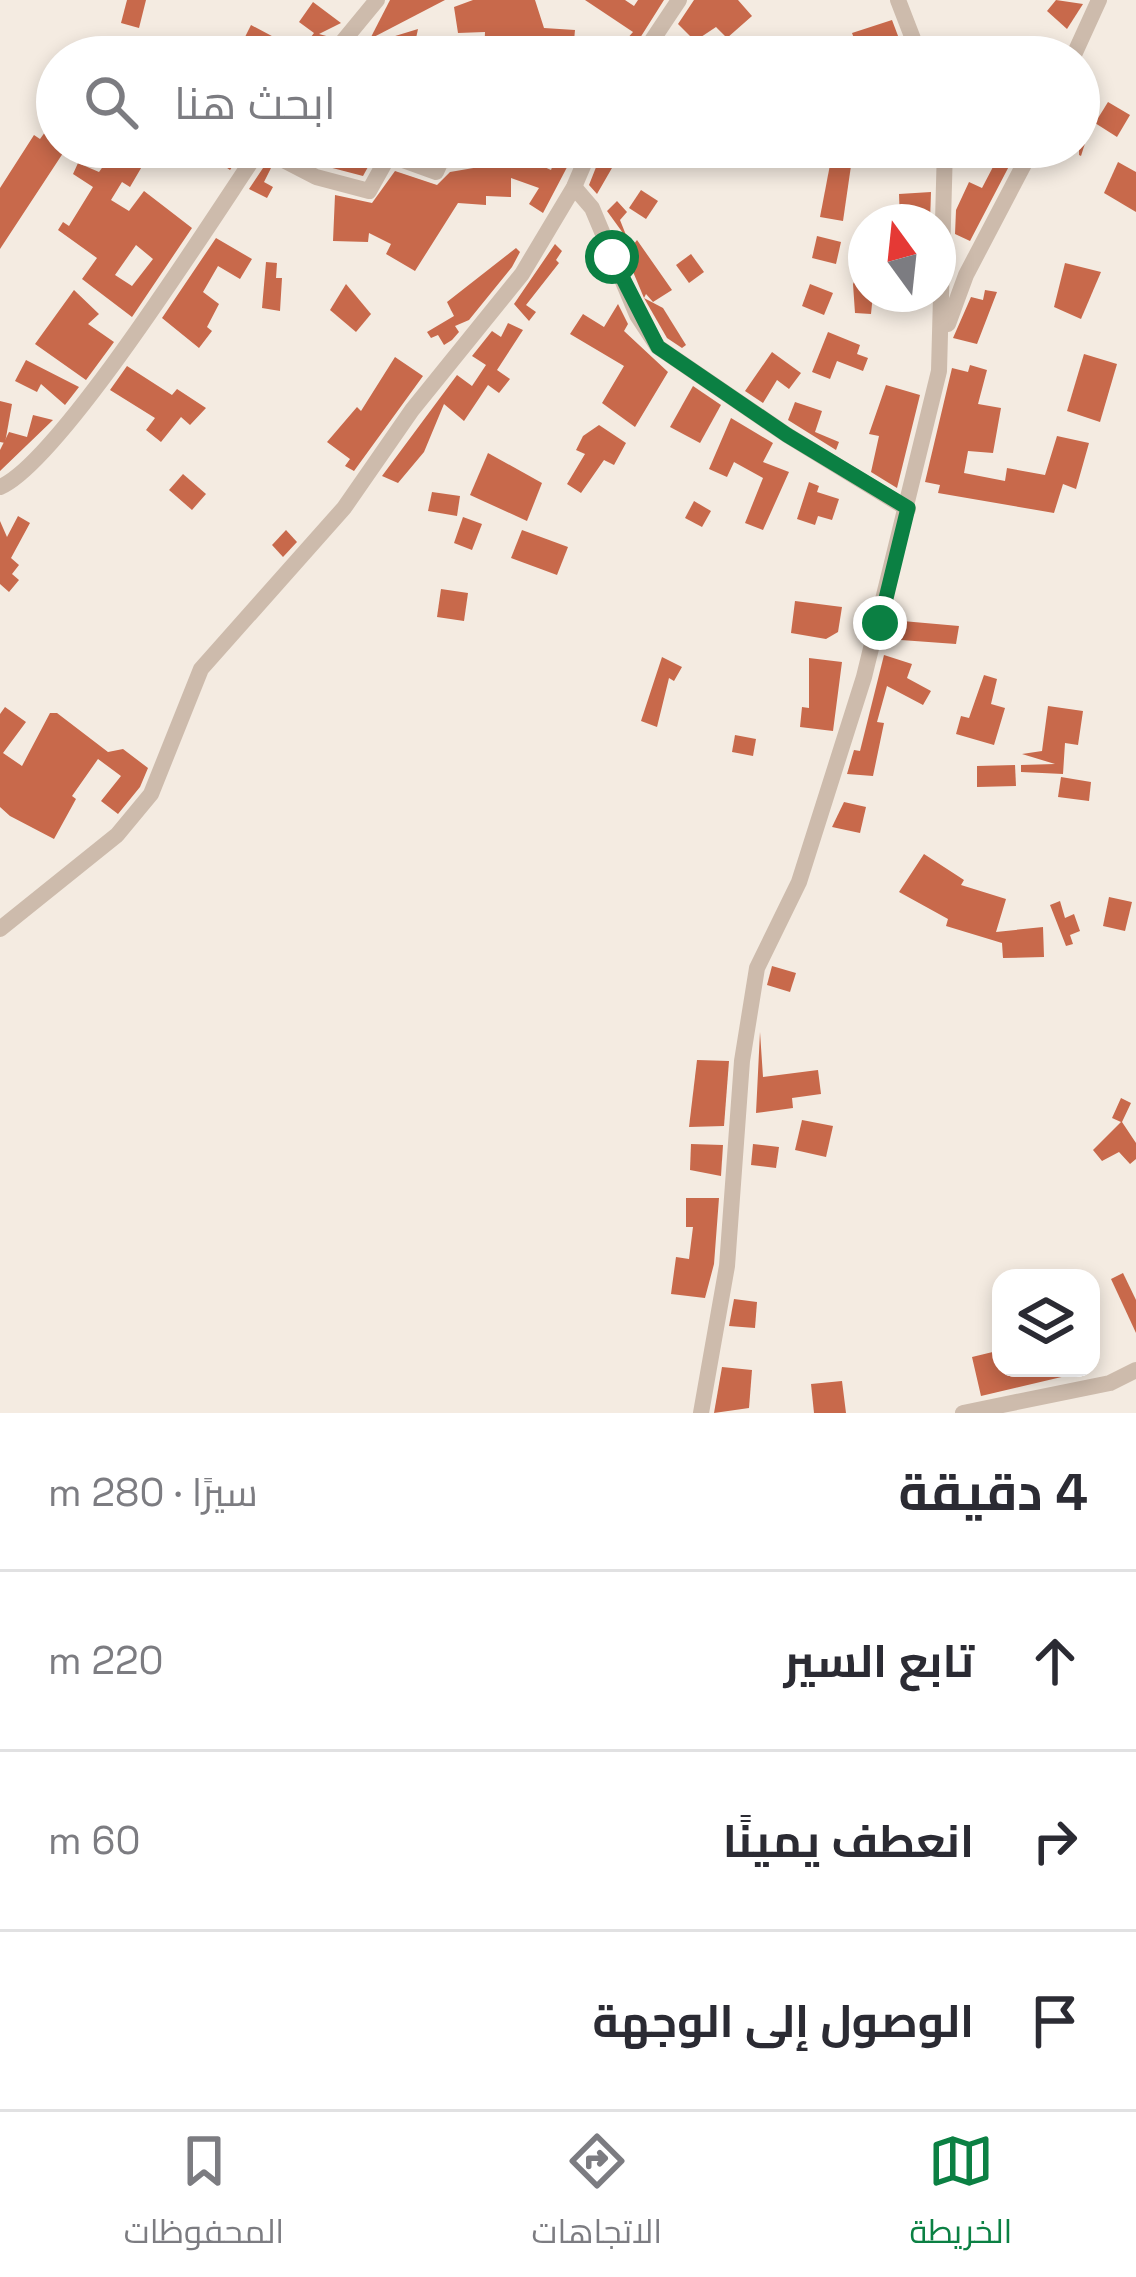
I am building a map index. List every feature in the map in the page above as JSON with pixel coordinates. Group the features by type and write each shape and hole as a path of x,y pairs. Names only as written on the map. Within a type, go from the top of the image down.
{"street":[{"path":"351,36 377,0"},
{"path":"655,36 679,0"},
{"path":"898,0 912,36"},
{"path":"1083,36 1099,0"},
{"path":"0,487 34,466 161,296 247,168"},
{"path":"299,168 369,191 382,168"},
{"path":"0,929 117,835 151,794 201,669 344,508 412,410 522,274 582,168"},
{"path":"944,336 945,168"},
{"path":"701,1413 727,1266 742,1061 757,968 799,882 880,623 944,336 966,275 1022,168"},
{"path":"574,187 592,208 637,315 658,347 787,435 908,508"},
{"path":"962,1413 1109,1382 1136,1370"}],"building":[{"path":"127,0 146,0 139,28 121,23"},
{"path":"390,0 445,0 376,36 372,36"},
{"path":"473,0 535,0 544,28 575,30 574,36 458,33 454,7"},
{"path":"585,0 625,0 634,6 638,0 664,0 641,36 629,36 633,32"},
{"path":"694,0 738,0 752,16 729,36 716,27 702,36 690,36 678,24"},
{"path":"1056,0 1083,4 1067,29 1047,11"},
{"path":"313,2 341,23 319,34 326,36 312,36 314,33 299,22"},
{"path":"892,20 898,36 853,36"},
{"path":"251,25 272,36 246,36"},
{"path":"1108,102 1130,115 1117,137 1100,126"},
{"path":"34,135 36,168 53,168 0,249 0,188"},
{"path":"1118,162 1136,172 1136,212 1104,193"},
{"path":"76,168 99,172 102,168 141,168 130,187 122,182 111,200 129,211 144,191 192,228 132,317 82,279 97,258 58,230 63,222 69,226 93,187 73,174","holes":["136,245 153,259 132,286 115,275"]},
{"path":"263,168 271,168 264,182 273,187 267,198 249,189"},
{"path":"332,168 367,168 363,176"},
{"path":"474,168 567,168 543,213 529,204 539,188 511,178 511,197 486,196 486,205 458,203 415,271 386,254 391,244 369,233 368,242 333,241 335,195 372,203 395,171 437,185 450,172"},
{"path":"596,168 612,168 597,194 589,185"},
{"path":"829,168 851,168 843,221 820,217"},
{"path":"992,168 1008,168 970,241 956,234 956,210 969,182 982,188"},
{"path":"641,190 658,201 646,219 629,208"},
{"path":"931,192 931,204 899,204 899,194"},
{"path":"617,201 627,212 620,220 628,240 607,211"},
{"path":"817,236 841,242 836,264 812,258"},
{"path":"216,238 252,259 240,279 218,266 203,292 219,304 207,327 212,331 199,348 162,318"},
{"path":"637,240 672,290 653,302 646,294 644,298 621,243 630,249"},
{"path":"555,244 562,251 556,260 559,263 526,305 536,312 529,321 514,304"},
{"path":"516,248 520,252 512,267 469,320 455,326 459,332 452,340 444,345 438,335 431,338 427,332 454,316 447,302"},
{"path":"691,254 704,272 689,283 676,265"},
{"path":"266,262 277,263 276,278 282,278 280,311 262,308"},
{"path":"1065,263 1101,272 1081,319 1054,307"},
{"path":"346,284 371,314 356,332 330,310"},
{"path":"810,284 833,293 824,315 802,306"},
{"path":"74,290 99,314 88,324 114,342 86,380 35,344"},
{"path":"985,290 997,292 977,344 953,338 971,297 983,300"},
{"path":"644,298 663,308 686,345 682,348 667,338"},
{"path":"618,304 628,324 624,331 668,372 635,427 602,403 624,366 570,334 583,314 604,327"},
{"path":"508,323 523,330 497,370 510,379 499,393 488,385 464,421 444,404 424,452 398,483 382,476 457,375 472,386 486,365 472,356 492,331 501,337"},
{"path":"828,332 860,345 857,354 868,358 863,371 837,361 830,379 812,372"},
{"path":"772,352 801,373 789,389 777,380 763,403 745,391"},
{"path":"1084,354 1117,364 1100,422 1067,411"},
{"path":"395,357 423,376 354,471 345,466 350,459 327,442 357,407 361,411"},
{"path":"26,360 79,387 65,405 41,384 37,392 15,381"},
{"path":"970,365 987,370 978,404 1001,408 993,453 968,451 964,473 1005,481 1007,468 1045,475 1057,436 1089,443 1076,489 1063,484 1054,513 938,493 940,485 925,482 952,368 968,372"},
{"path":"127,366 172,395 177,389 206,408 190,425 181,417 161,442 146,430 155,418 110,390"},
{"path":"886,385 920,395 897,488 871,472 879,436 869,434"},
{"path":"693,386 721,405 700,443 670,427"},
{"path":"0,401 12,404 5,443 0,442"},
{"path":"795,402 822,411 815,432 839,442 836,450 788,420"},
{"path":"33,415 53,420 0,471 0,450 9,432 27,437"},
{"path":"731,418 773,443 763,462 789,472 763,530 745,523 763,478 734,462 727,477 709,469"},
{"path":"599,425 626,443 614,465 604,460 581,493 567,484 585,454 576,450 583,436"},
{"path":"488,453 542,483 527,521 470,495"},
{"path":"183,474 206,494 192,510 169,490"},
{"path":"809,482 819,486 817,492 839,499 832,520 818,516 815,525 797,519"},
{"path":"432,492 460,496 457,516 428,511"},
{"path":"694,501 711,511 702,527 685,518"},
{"path":"18,516 30,523 11,558 19,565 12,574 19,580 9,592 0,584 0,521 7,537"},
{"path":"463,517 482,524 472,550 454,543"},
{"path":"286,530 297,542 283,557 272,545"},
{"path":"522,530 568,547 557,575 511,558"},
{"path":"441,589 468,593 464,621 437,617"},
{"path":"795,601 842,607 838,632 826,639 791,633"},
{"path":"891,620 959,626 956,644 887,639"},
{"path":"884,655 912,664 907,678 931,691 923,705 887,686 877,722 884,723 873,776 847,774 854,750 860,751"},
{"path":"662,657 682,667 674,681 669,678 657,727 641,721"},
{"path":"809,658 842,662 833,731 800,727 802,707 809,708"},
{"path":"984,675 997,679 991,704 1005,708 994,745 956,734 961,716 969,718"},
{"path":"1048,706 1083,711 1078,745 1065,743 1063,774 1021,772 1021,765 1055,764 1022,754 1042,751"},
{"path":"5,707 26,722 3,753 22,766 50,713 57,713 108,752 123,749 148,768 140,787 118,814 101,801 121,776 98,759 72,796 76,799 54,839 10,816 0,807 0,714"},
{"path":"735,735 756,739 753,756 732,752"},
{"path":"1015,765 1016,786 977,787 977,766"},
{"path":"1061,777 1091,782 1089,801 1058,797"},
{"path":"844,802 866,807 860,833 832,827"},
{"path":"924,854 964,880 961,885 1006,899 996,932 1043,927 1044,957 1003,958 1002,943 946,926 948,919 899,892"},
{"path":"1109,897 1132,902 1125,931 1103,926"},
{"path":"1060,901 1065,918 1074,914 1080,931 1070,935 1073,944 1066,946 1050,905"},
{"path":"772,966 796,973 790,992 767,985"},
{"path":"760,1032 763,1077 818,1070 821,1094 792,1098 793,1108 756,1113"},
{"path":"697,1060 729,1061 724,1126 689,1127"},
{"path":"1121,1098 1131,1103 1122,1122 1136,1143 1136,1159 1130,1164 1119,1152 1102,1161 1093,1150 1121,1122 1112,1118"},
{"path":"802,1120 833,1126 826,1157 795,1150"},
{"path":"691,1144 723,1145 721,1176 690,1170"},
{"path":"753,1144 779,1147 776,1168 751,1165"},
{"path":"686,1198 719,1198 714,1264 705,1298 671,1294 676,1257 689,1259 693,1227 686,1227"},
{"path":"1123,1273 1136,1300 1136,1333 1111,1279"},
{"path":"734,1299 757,1302 755,1328 729,1326"},
{"path":"992,1352 992,1377 1062,1377 981,1396 972,1357"},
{"path":"722,1367 752,1370 749,1408 714,1413"},
{"path":"842,1381 846,1413 814,1413 811,1384"}],"route":[{"path":"612,257 637,315 658,347 787,435 908,508 880,623"}]}
